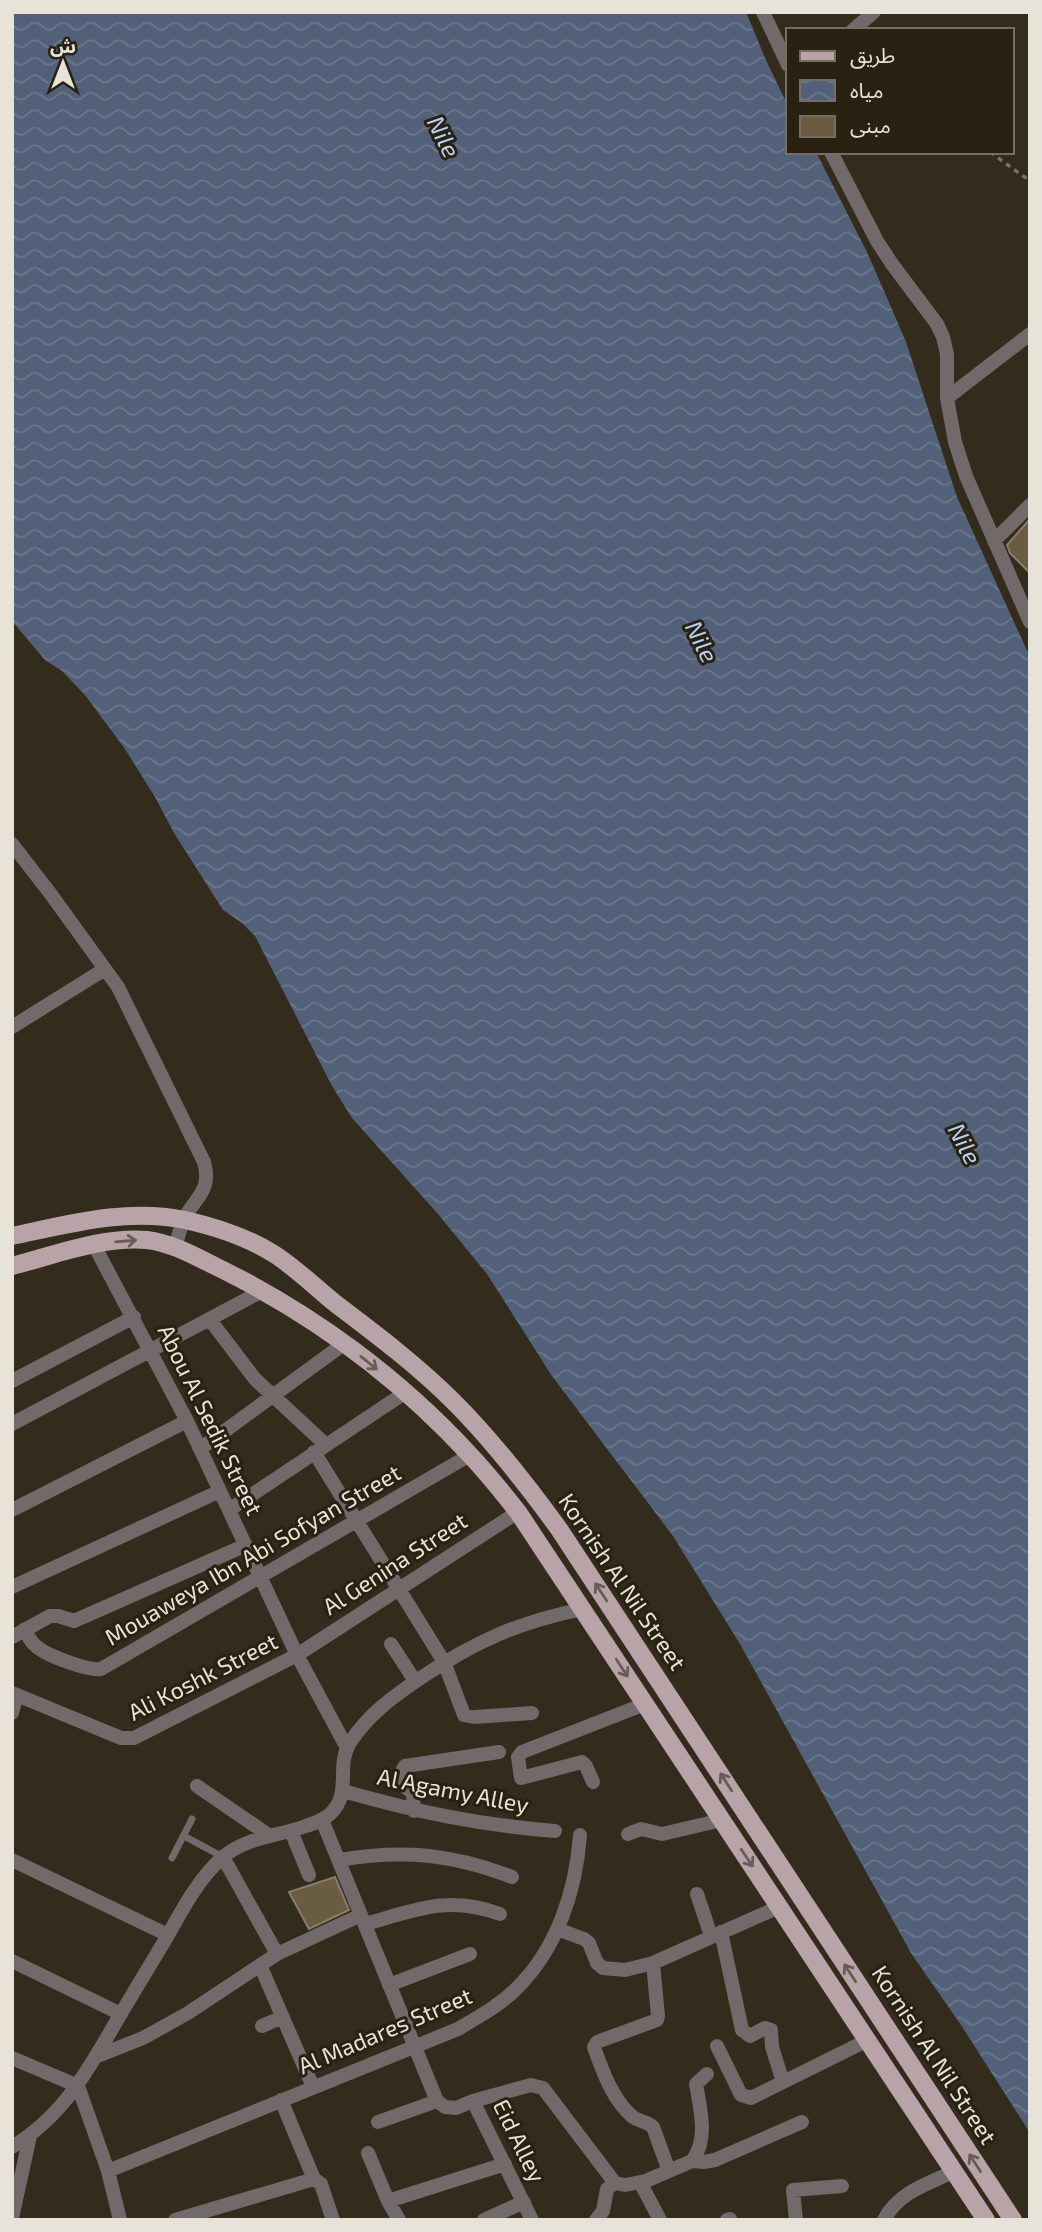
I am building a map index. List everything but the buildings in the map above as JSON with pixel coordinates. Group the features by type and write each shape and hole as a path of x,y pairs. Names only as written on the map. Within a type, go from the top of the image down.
{"main road":[{"name":"Kornish Al Nil Street","path":"12,1236 100,1217 156,1216 215,1228 275,1254 402,1354 454,1402 521,1477 559,1529 1013,2220"},
{"name":"Kornish Al Nil Street","path":"12,1266 94,1245 131,1240 149,1240 176,1247 264,1290 345,1343 406,1392 470,1455 519,1512 986,2220"}],"street":[{"path":"763,12 786,61"},
{"path":"855,28 874,12"},
{"path":"832,154 877,241 937,324 947,354 947,398 955,442 965,475 1030,622"},
{"path":"947,398 1030,334"},
{"path":"994,541 1030,505"},
{"path":"12,844 118,987 204,1162 208,1177 201,1194 184,1220 176,1247"},
{"path":"12,1027 105,969"},
{"name":"Abou Al Sedik Street","path":"94,1245 187,1421 297,1655 347,1748"},
{"path":"12,1424 152,1352 264,1290"},
{"path":"12,1381 134,1317"},
{"path":"210,1320 238,1359 320,1449 358,1521 444,1662 464,1714 467,1717 532,1713"},
{"path":"201,1449 345,1343"},
{"path":"229,1510 406,1392"},
{"path":"12,1510 187,1421"},
{"name":"Mouaweya Ibn Abi Sofyan Street","path":"19,1633 43,1651 98,1670 470,1455"},
{"path":"12,1587 220,1491"},
{"name":"Al Genina Street","path":"297,1655 519,1512"},
{"path":"19,1633 50,1616 74,1621 246,1545"},
{"path":"12,2147 30,2136 56,2113 78,2086 192,1894 223,1857 237,1848 323,1820 336,1807 343,1791 343,1768 347,1748 377,1710 444,1662 497,1634 524,1623 583,1609"},
{"path":"391,1644 415,1681"},
{"name":"Ali Koshk Street","path":"15,1694 121,1738 130,1739 297,1655"},
{"path":"12,1713 15,1694"},
{"path":"593,1782 582,1762 521,1778 518,1757 522,1752 645,1704"},
{"path":"414,1811 413,1793 404,1786 405,1766 499,1752"},
{"path":"197,1786 270,1836"},
{"name":"Al Agamy Alley","path":"343,1791 414,1811 508,1827 555,1831"},
{"path":"323,1820 413,2046 437,2101 445,2107 451,2108 531,2085 543,2088 615,2183 625,2185 641,2183 692,2161 715,2160 802,2122"},
{"path":"628,1834 641,1829 662,1835 722,1820"},
{"path":"291,1831 309,1875"},
{"name":"Al Madares Street","path":"108,2171 458,2029 489,2011 517,1989 540,1961 557,1929 574,1883 580,1835"},
{"path":"339,1860 398,1853 427,1854 475,1864 512,1877"},
{"path":"223,1857 276,1954"},
{"path":"12,1860 168,1935"},
{"path":"696,1894 716,1934 741,2030 750,2036 765,2028 771,2030 772,2047 783,2082"},
{"path":"95,2057 144,2038 177,2020 276,1954 363,1920 447,1904 465,1905 500,1914"},
{"path":"557,1929 589,1942 597,1964 603,1968 625,1970 653,1964 779,1907"},
{"path":"389,1985 470,1954"},
{"path":"12,1961 121,2014"},
{"path":"653,1964 657,2020 597,2042 594,2047 602,2069 622,2106 634,2118 653,2127 669,2171"},
{"path":"260,1965 313,2087"},
{"path":"262,2026 283,2017"},
{"path":"716,2046 738,2090 746,2098 751,2098 868,2040"},
{"path":"12,2058 78,2086 108,2171 120,2220"},
{"path":"692,2161 700,2145 702,2114 696,2084 707,2074"},
{"path":"281,2100 314,2179 321,2184 333,2220"},
{"path":"378,2122 437,2101"},
{"name":"Eid Alley","path":"473,2101 532,2220"},
{"path":"12,2218 30,2136"},
{"path":"368,2153 388,2201 400,2220"},
{"path":"388,2201 505,2164"},
{"path":"884,2220 890,2209 906,2194 955,2171"},
{"path":"175,2220 314,2179"},
{"path":"596,2220 603,2211 607,2189 615,2183"},
{"path":"641,2183 660,2220"},
{"path":"796,2220 793,2190 842,2186"},
{"name":"Eid Alley","path":"484,2220 524,2202"}],"lane":[{"path":"172,1858 192,1819"},
{"path":"184,1836 223,1857"}],"path":[{"path":"993,154 1030,181"}],"water":[{"name":"Nile","path":"12,12 746,12 786,102 786,154 817,154 866,250 906,342 957,497 1030,657 1030,2133 911,1953 740,1644 673,1536 552,1376 487,1274 438,1214 352,1118 332,1086 255,936 223,910 125,749 85,695 62,671 45,660 12,621"}]}
